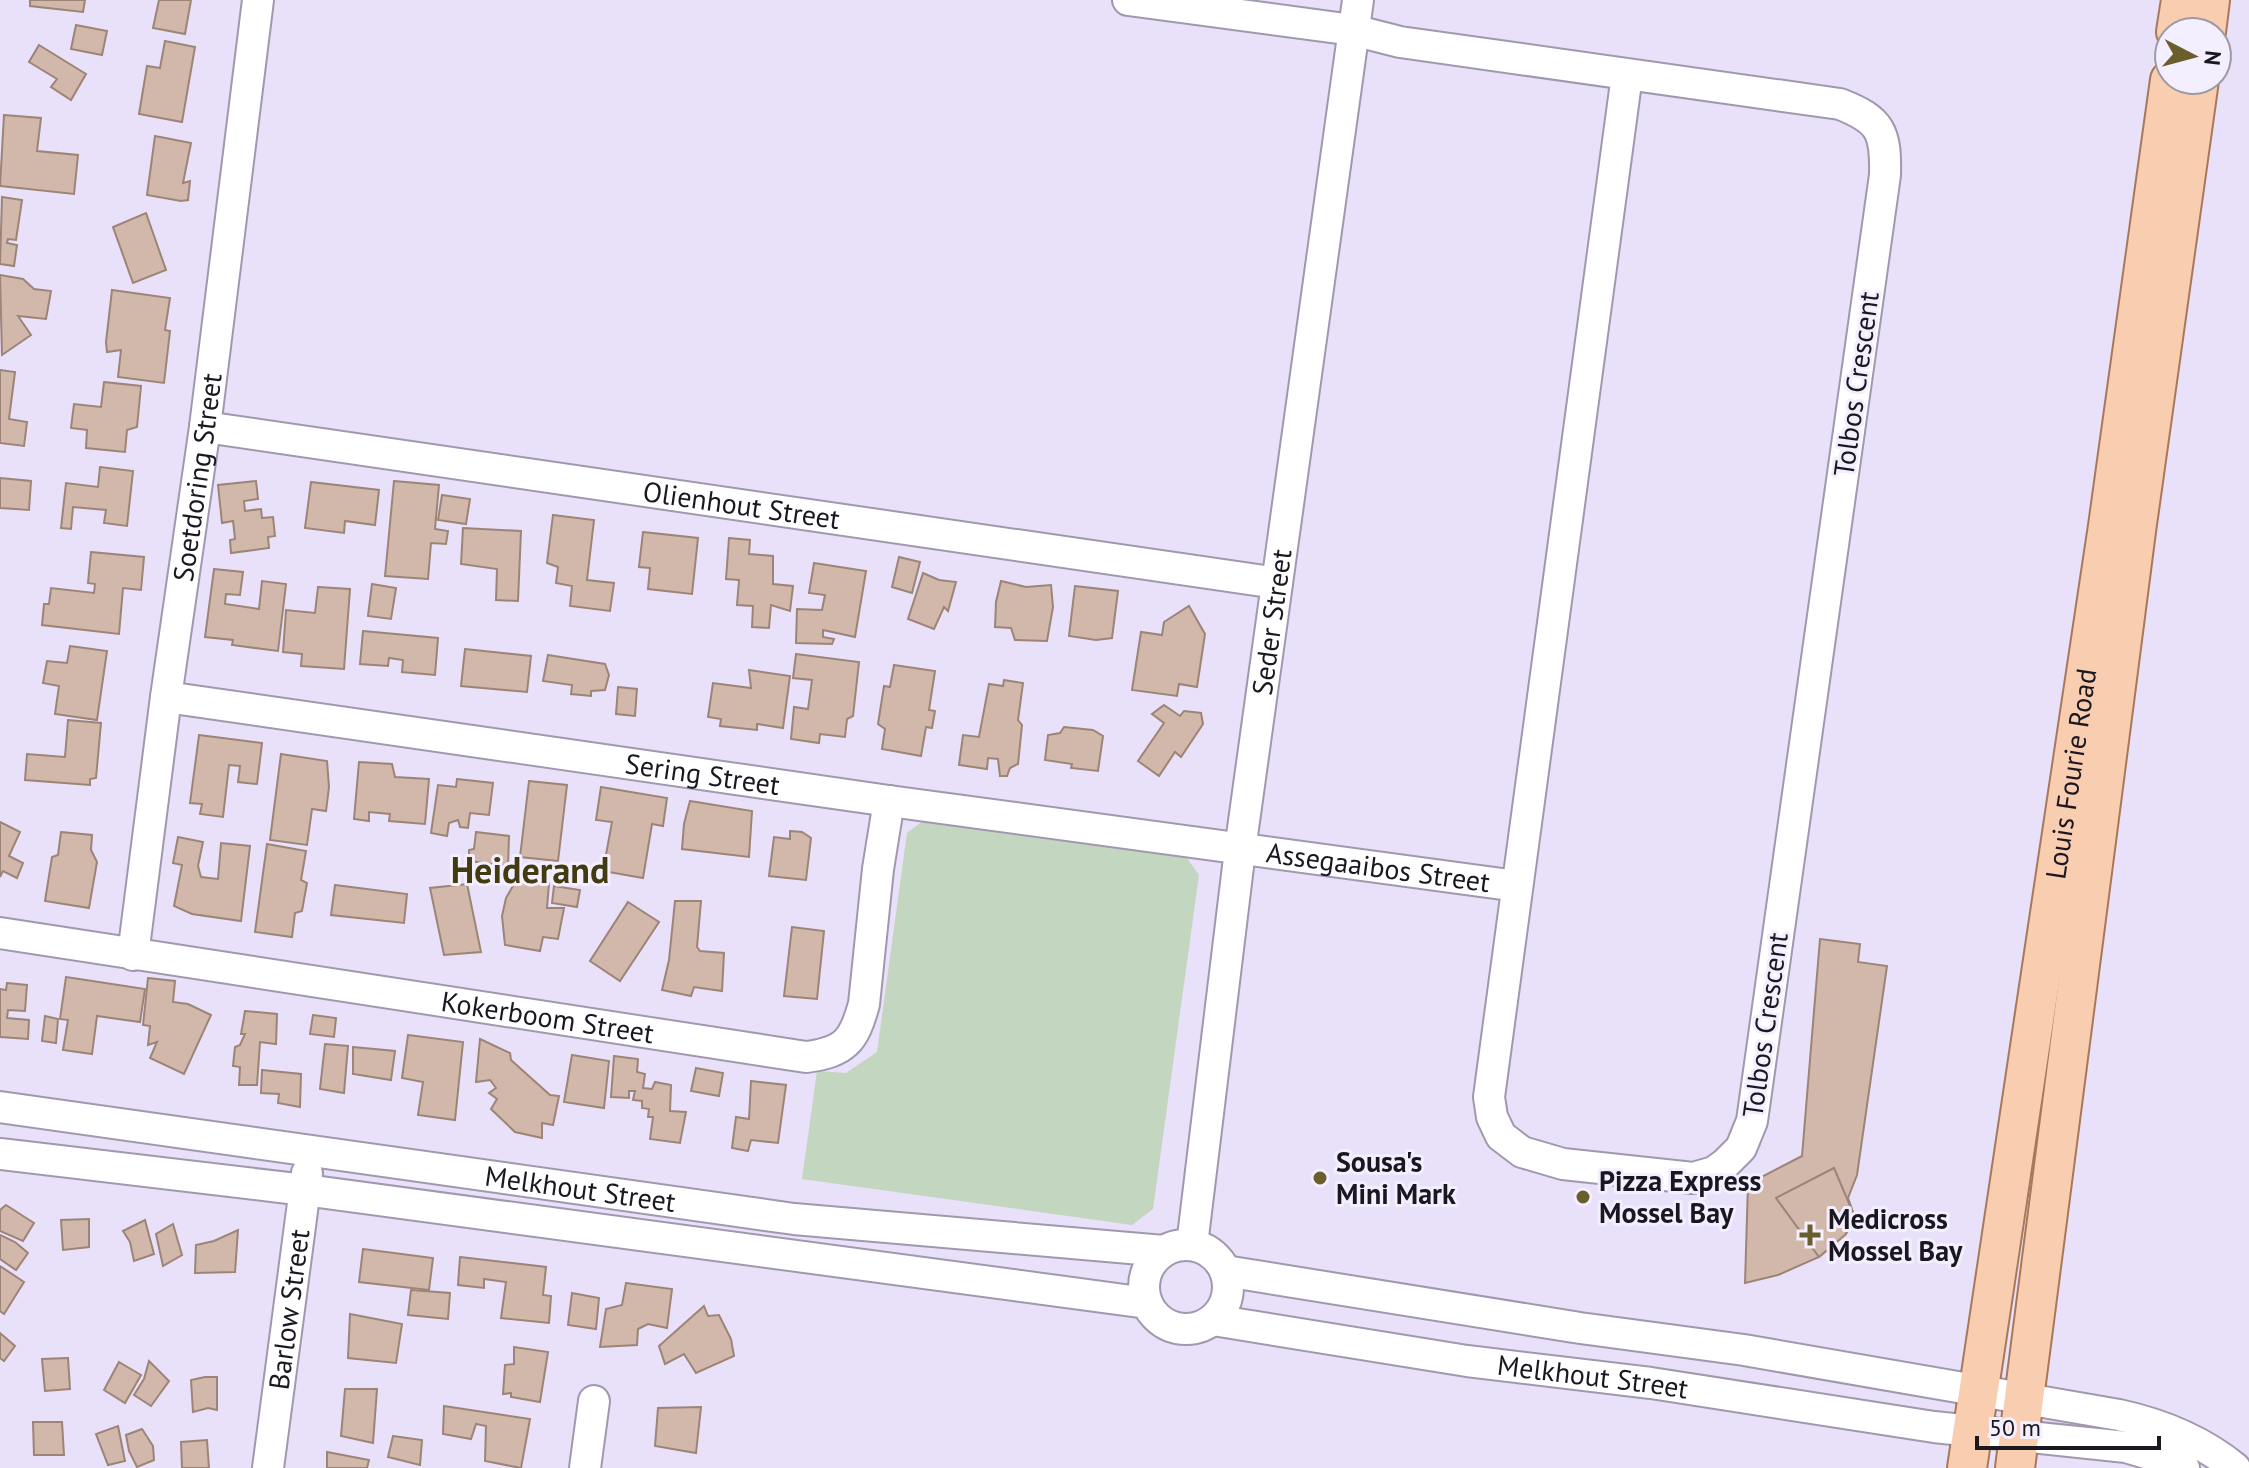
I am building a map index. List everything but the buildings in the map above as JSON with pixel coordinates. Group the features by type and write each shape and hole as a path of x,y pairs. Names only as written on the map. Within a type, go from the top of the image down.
{"main road":[{"name":"Louis Fourie Road","path":"1971,1450 2106,542 2168,96"},
{"name":"Louis Fourie Road","path":"2018,1452 2136,531 2197,96"}],"street":[{"name":"Soetdoring Street","path":"133,955 205,427 258,0"},
{"name":"Tolbos Crescent","path":"1128,0 1353,30 1400,42 1840,104 1868,118 1878,126 1884,137 1885,175 1752,1121 1741,1148 1725,1164 1714,1172 1693,1178 1563,1164 1522,1152 1501,1136 1492,1117 1489,1097 1627,75"},
{"name":"Seder Street","path":"1178,1248 1240,850 1358,0"},
{"name":"Olienhout Street","path":"205,427 1277,583"},
{"name":"Sering Street","path":"166,697 1240,850"},
{"name":"Kokerboom Street","path":"0,933 806,1057 826,1054 847,1044 859,1024 889,801"},
{"name":"Assegaaibos Street","path":"1240,850 1517,886"},
{"name":"Melkhout Street","path":"0,1107 794,1219 1178,1248"},
{"name":"Barlow Street","path":"268,1468 308,1150"},
{"name":"Melkhout Street","path":"0,1154 305,1190 1147,1303"},
{"path":"1178,1248 1206,1250 1225,1271 1228,1285 1226,1300 1213,1320 1195,1328 1180,1329 1166,1324 1147,1303 1144,1288 1146,1274 1153,1261 1178,1248"},
{"name":"Melkhout Street","path":"1225,1271 1580,1328 1744,1350 2143,1420 2208,1450 2235,1468"},
{"name":"Melkhout Street","path":"1213,1320 1467,1361 1651,1383 1971,1450 2018,1452 2126,1447 2184,1468"},
{"path":"585,1468 594,1401"}],"green space":[{"path":"927,818 1184,854 1199,875 1153,1209 1132,1225 802,1179 817,1071 846,1073 877,1052 907,833"}],"place":[{"name":"Sousa's Mini Mark","path":"1320,1178"},
{"name":"Pizza Express Mossel Bay","path":"1583,1197"},
{"name":"Medicross Mossel Bay","path":"1810,1235"}],"district":[{"name":"Heiderand","path":"530,870"}]}
